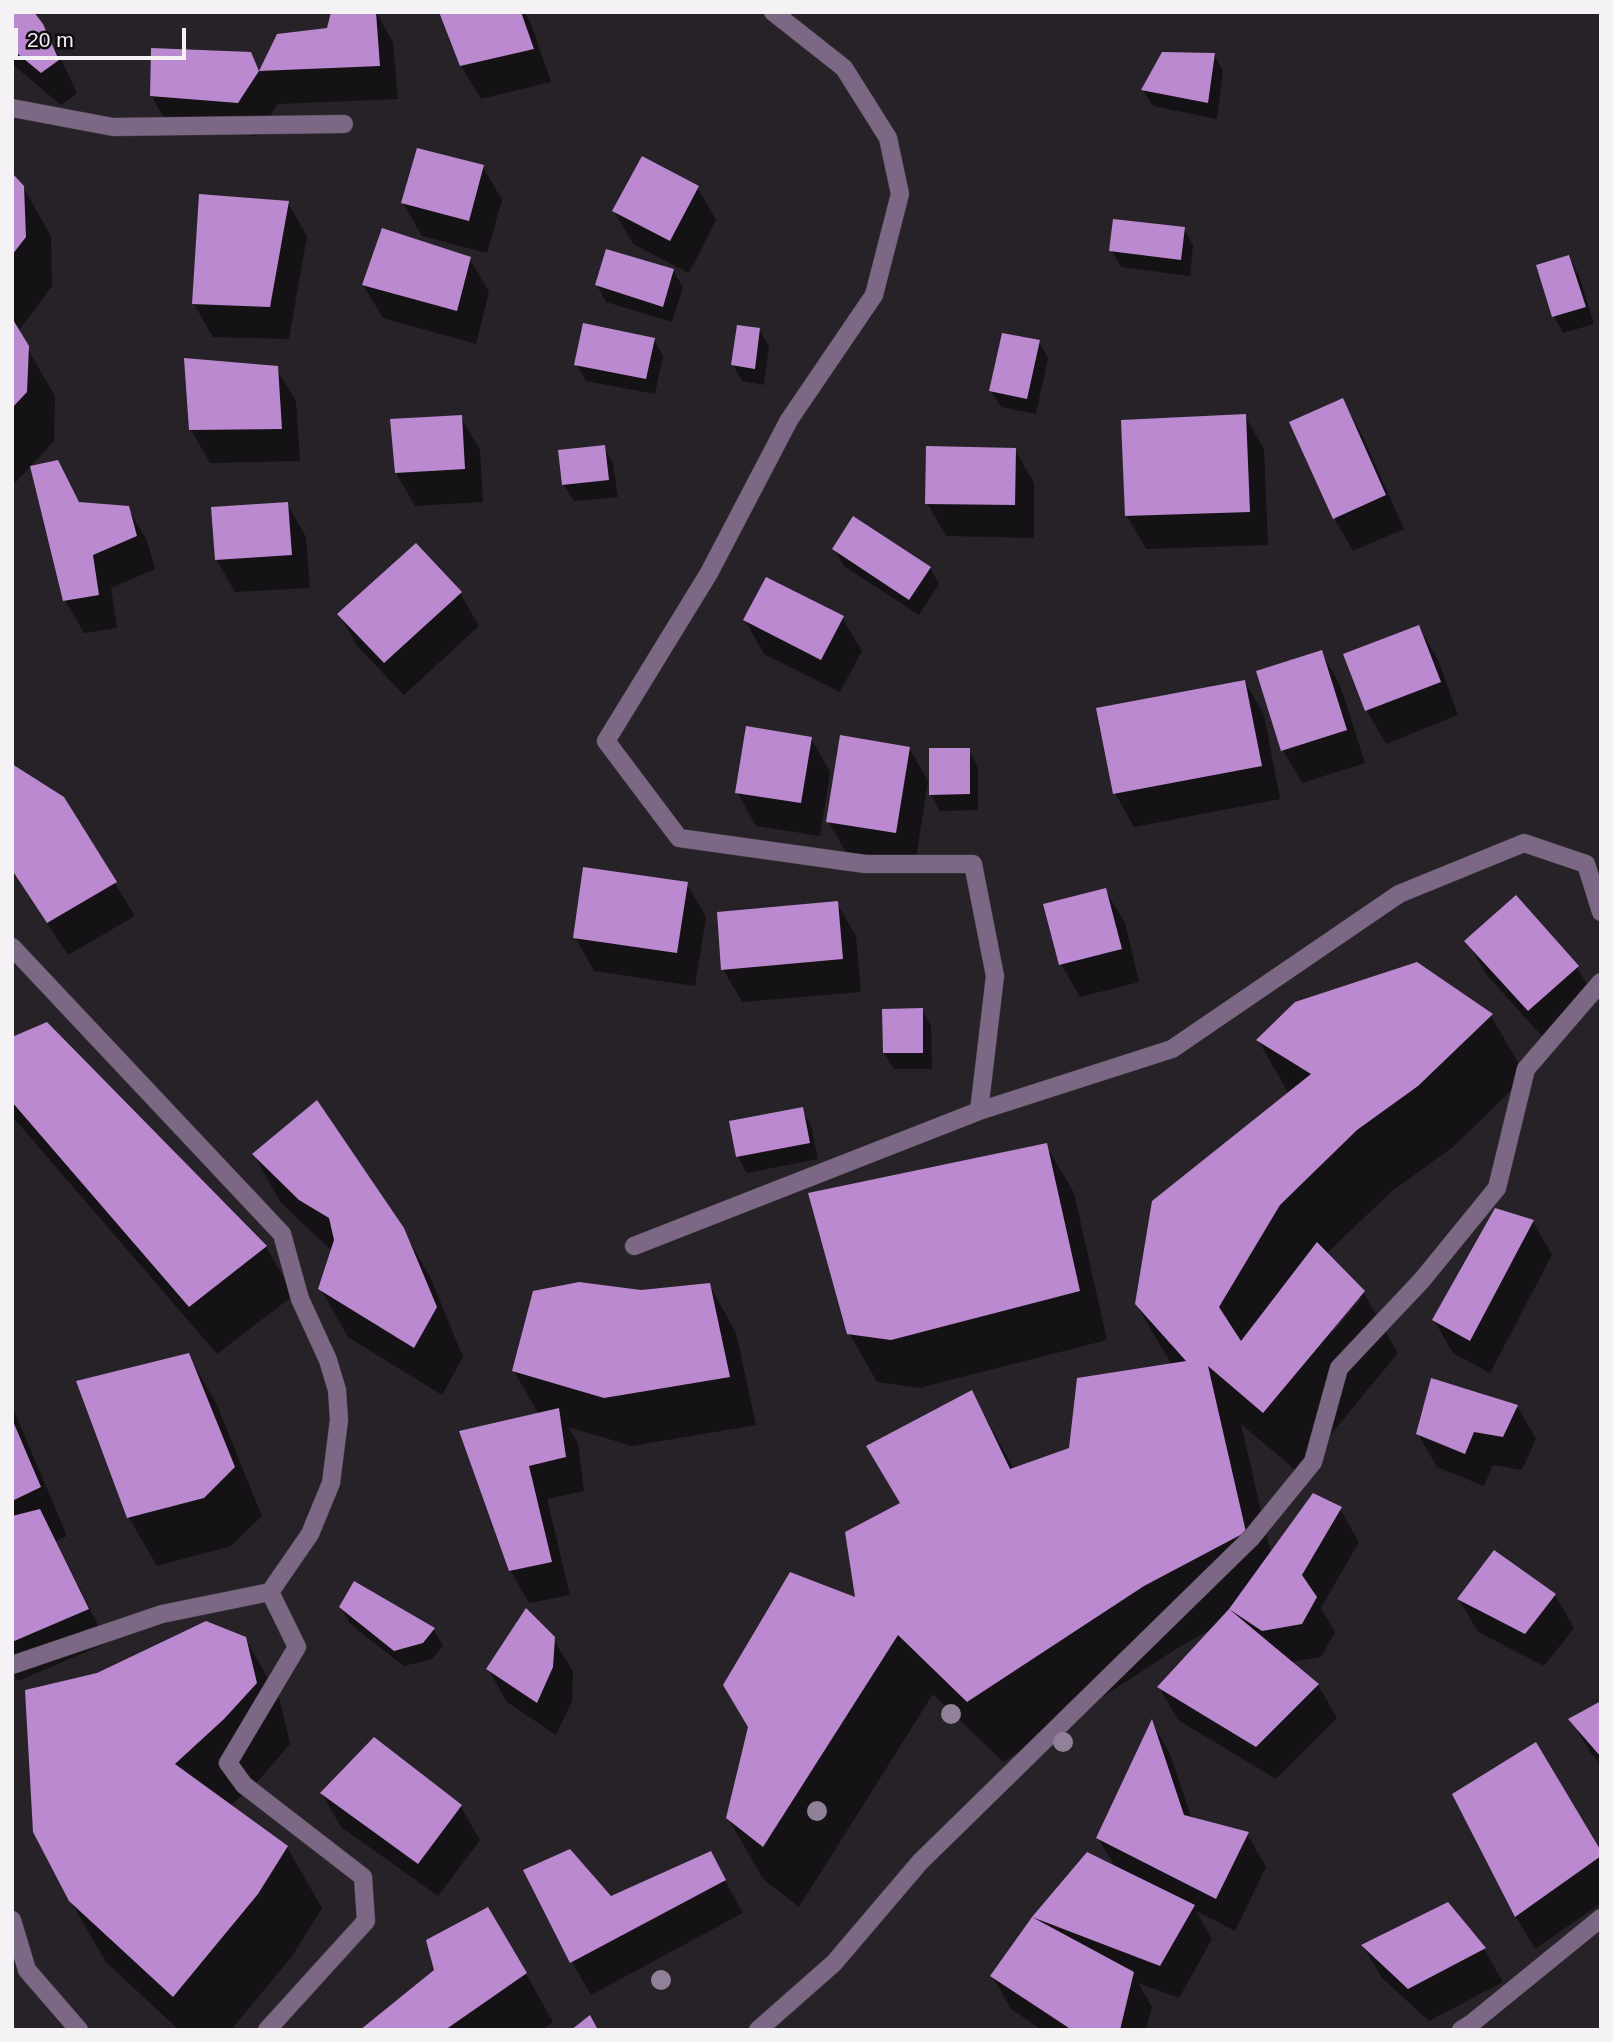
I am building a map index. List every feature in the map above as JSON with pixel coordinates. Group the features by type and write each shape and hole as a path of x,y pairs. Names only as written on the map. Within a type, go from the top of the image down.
{"street":[{"path":"773,12 844,68 888,138 901,194 874,295 789,420 709,573 606,741 679,838 865,864 973,864 995,976 979,1111"},
{"path":"12,108 113,128 344,124"},
{"path":"634,1246 979,1111 1172,1049 1399,894 1524,843 1587,864 1601,912"},
{"path":"12,947 282,1234 300,1299 328,1360 337,1390 339,1420 331,1483 310,1534 270,1592 162,1614 12,1665"},
{"path":"758,2030 834,1963 920,1863 1251,1538 1313,1462 1339,1368 1422,1280 1496,1188 1526,1069 1601,982"},
{"path":"267,2030 366,1920 363,1877 244,1785 228,1763 297,1647 270,1592"},
{"path":"1461,2030 1601,1918"},
{"path":"12,1920 27,1969 79,2030"}],"building":[{"path":"12,12 34,12 43,24 59,60 41,73 12,49"},
{"path":"331,12 376,12 380,66 259,71 277,34 327,28"},
{"path":"439,12 521,12 534,49 460,66"},
{"path":"151,48 251,52 259,71 238,103 150,96"},
{"path":"1162,52 1215,53 1208,103 1141,90"},
{"path":"417,148 484,165 469,221 401,203"},
{"path":"642,156 699,186 670,241 612,211"},
{"path":"12,173 24,186 26,237 12,255"},
{"path":"199,194 289,201 270,307 192,304"},
{"path":"1113,219 1185,227 1181,260 1109,251"},
{"path":"382,228 471,257 457,311 362,285"},
{"path":"606,249 674,269 663,307 595,285"},
{"path":"1569,255 1586,307 1552,317 1536,265"},
{"path":"12,318 29,346 27,392 12,408"},
{"path":"583,323 655,338 646,379 574,365"},
{"path":"737,325 760,328 755,369 731,365"},
{"path":"1002,333 1040,340 1027,399 989,391"},
{"path":"184,358 278,366 282,429 189,430"},
{"path":"1343,398 1386,495 1333,519 1289,422"},
{"path":"1246,414 1250,512 1125,516 1121,420"},
{"path":"462,415 465,469 395,473 390,419"},
{"path":"605,445 609,480 562,485 558,450"},
{"path":"926,446 1016,448 1015,505 925,504"},
{"path":"58,460 79,502 129,506 137,536 93,555 99,595 63,601 30,466"},
{"path":"288,502 292,555 215,560 211,507"},
{"path":"853,516 931,567 909,600 832,549"},
{"path":"416,543 462,592 384,663 337,614"},
{"path":"766,577 844,616 821,660 743,620"},
{"path":"1419,625 1441,682 1365,711 1343,654"},
{"path":"1322,650 1347,730 1281,751 1256,671"},
{"path":"1245,680 1262,766 1113,794 1096,708"},
{"path":"746,726 812,737 801,803 735,793"},
{"path":"840,735 910,747 896,833 826,822"},
{"path":"929,748 970,748 970,794 929,795"},
{"path":"12,764 64,797 117,882 47,923 12,870"},
{"path":"583,867 688,882 677,953 573,938"},
{"path":"1106,888 1122,949 1059,965 1043,904"},
{"path":"1516,895 1579,966 1528,1011 1464,941"},
{"path":"838,901 843,959 721,970 717,912"},
{"path":"1417,962 1493,1014 1418,1086 1357,1130 1280,1205 1219,1307 1241,1341 1317,1242 1365,1291 1263,1413 1208,1366 1246,1532 1144,1586 967,1702 898,1635 763,1847 726,1818 748,1727 723,1685 790,1572 855,1597 845,1532 900,1503 866,1446 972,1390 1010,1469 1069,1448 1077,1378 1186,1361 1135,1304 1152,1201 1311,1074 1256,1040 1295,1002"},
{"path":"923,1008 923,1053 883,1053 882,1009"},
{"path":"47,1022 267,1246 189,1307 12,1102 12,1037"},
{"path":"317,1100 404,1228 437,1307 414,1348 318,1289 334,1240 329,1218 299,1200 252,1154"},
{"path":"803,1107 810,1143 736,1157 729,1121"},
{"path":"1047,1143 1080,1291 891,1340 847,1334 808,1193"},
{"path":"1495,1208 1534,1220 1470,1341 1432,1320"},
{"path":"579,1282 641,1290 710,1283 730,1377 604,1398 512,1371 533,1291"},
{"path":"189,1353 235,1467 204,1498 127,1518 76,1381"},
{"path":"1431,1378 1518,1405 1503,1437 1474,1432 1465,1454 1416,1434"},
{"path":"559,1408 566,1457 529,1466 552,1562 509,1571 459,1431"},
{"path":"12,1419 41,1487 12,1501"},
{"path":"1313,1493 1342,1507 1302,1575 1317,1597 1302,1624 1262,1631 1229,1609"},
{"path":"40,1509 89,1609 12,1642 12,1516"},
{"path":"1494,1550 1556,1594 1525,1634 1457,1599"},
{"path":"354,1581 435,1628 423,1643 394,1651 339,1607"},
{"path":"526,1608 555,1637 553,1667 537,1703 486,1669"},
{"path":"1229,1609 1319,1684 1256,1747 1157,1687"},
{"path":"206,1621 246,1637 257,1683 224,1719 175,1764 288,1846 258,1894 173,1997 69,1901 33,1832 25,1690 97,1673"},
{"path":"1601,1701 1601,1757 1568,1719"},
{"path":"1152,1719 1184,1815 1249,1832 1216,1899 1096,1838"},
{"path":"374,1737 462,1805 418,1864 320,1793"},
{"path":"1536,1742 1601,1851 1601,1856 1515,1917 1452,1794"},
{"path":"570,1849 611,1896 711,1851 726,1880 570,1963 523,1870"},
{"path":"1087,1852 1195,1905 1160,1966 1032,1917"},
{"path":"1448,1902 1486,1948 1408,1989 1361,1945"},
{"path":"488,1907 527,1973 445,2030 360,2030 434,1970 426,1940"},
{"path":"1032,1917 1134,1972 1120,2030 1072,2030 990,1976"},
{"path":"590,2015 598,2030 571,2030"}]}
